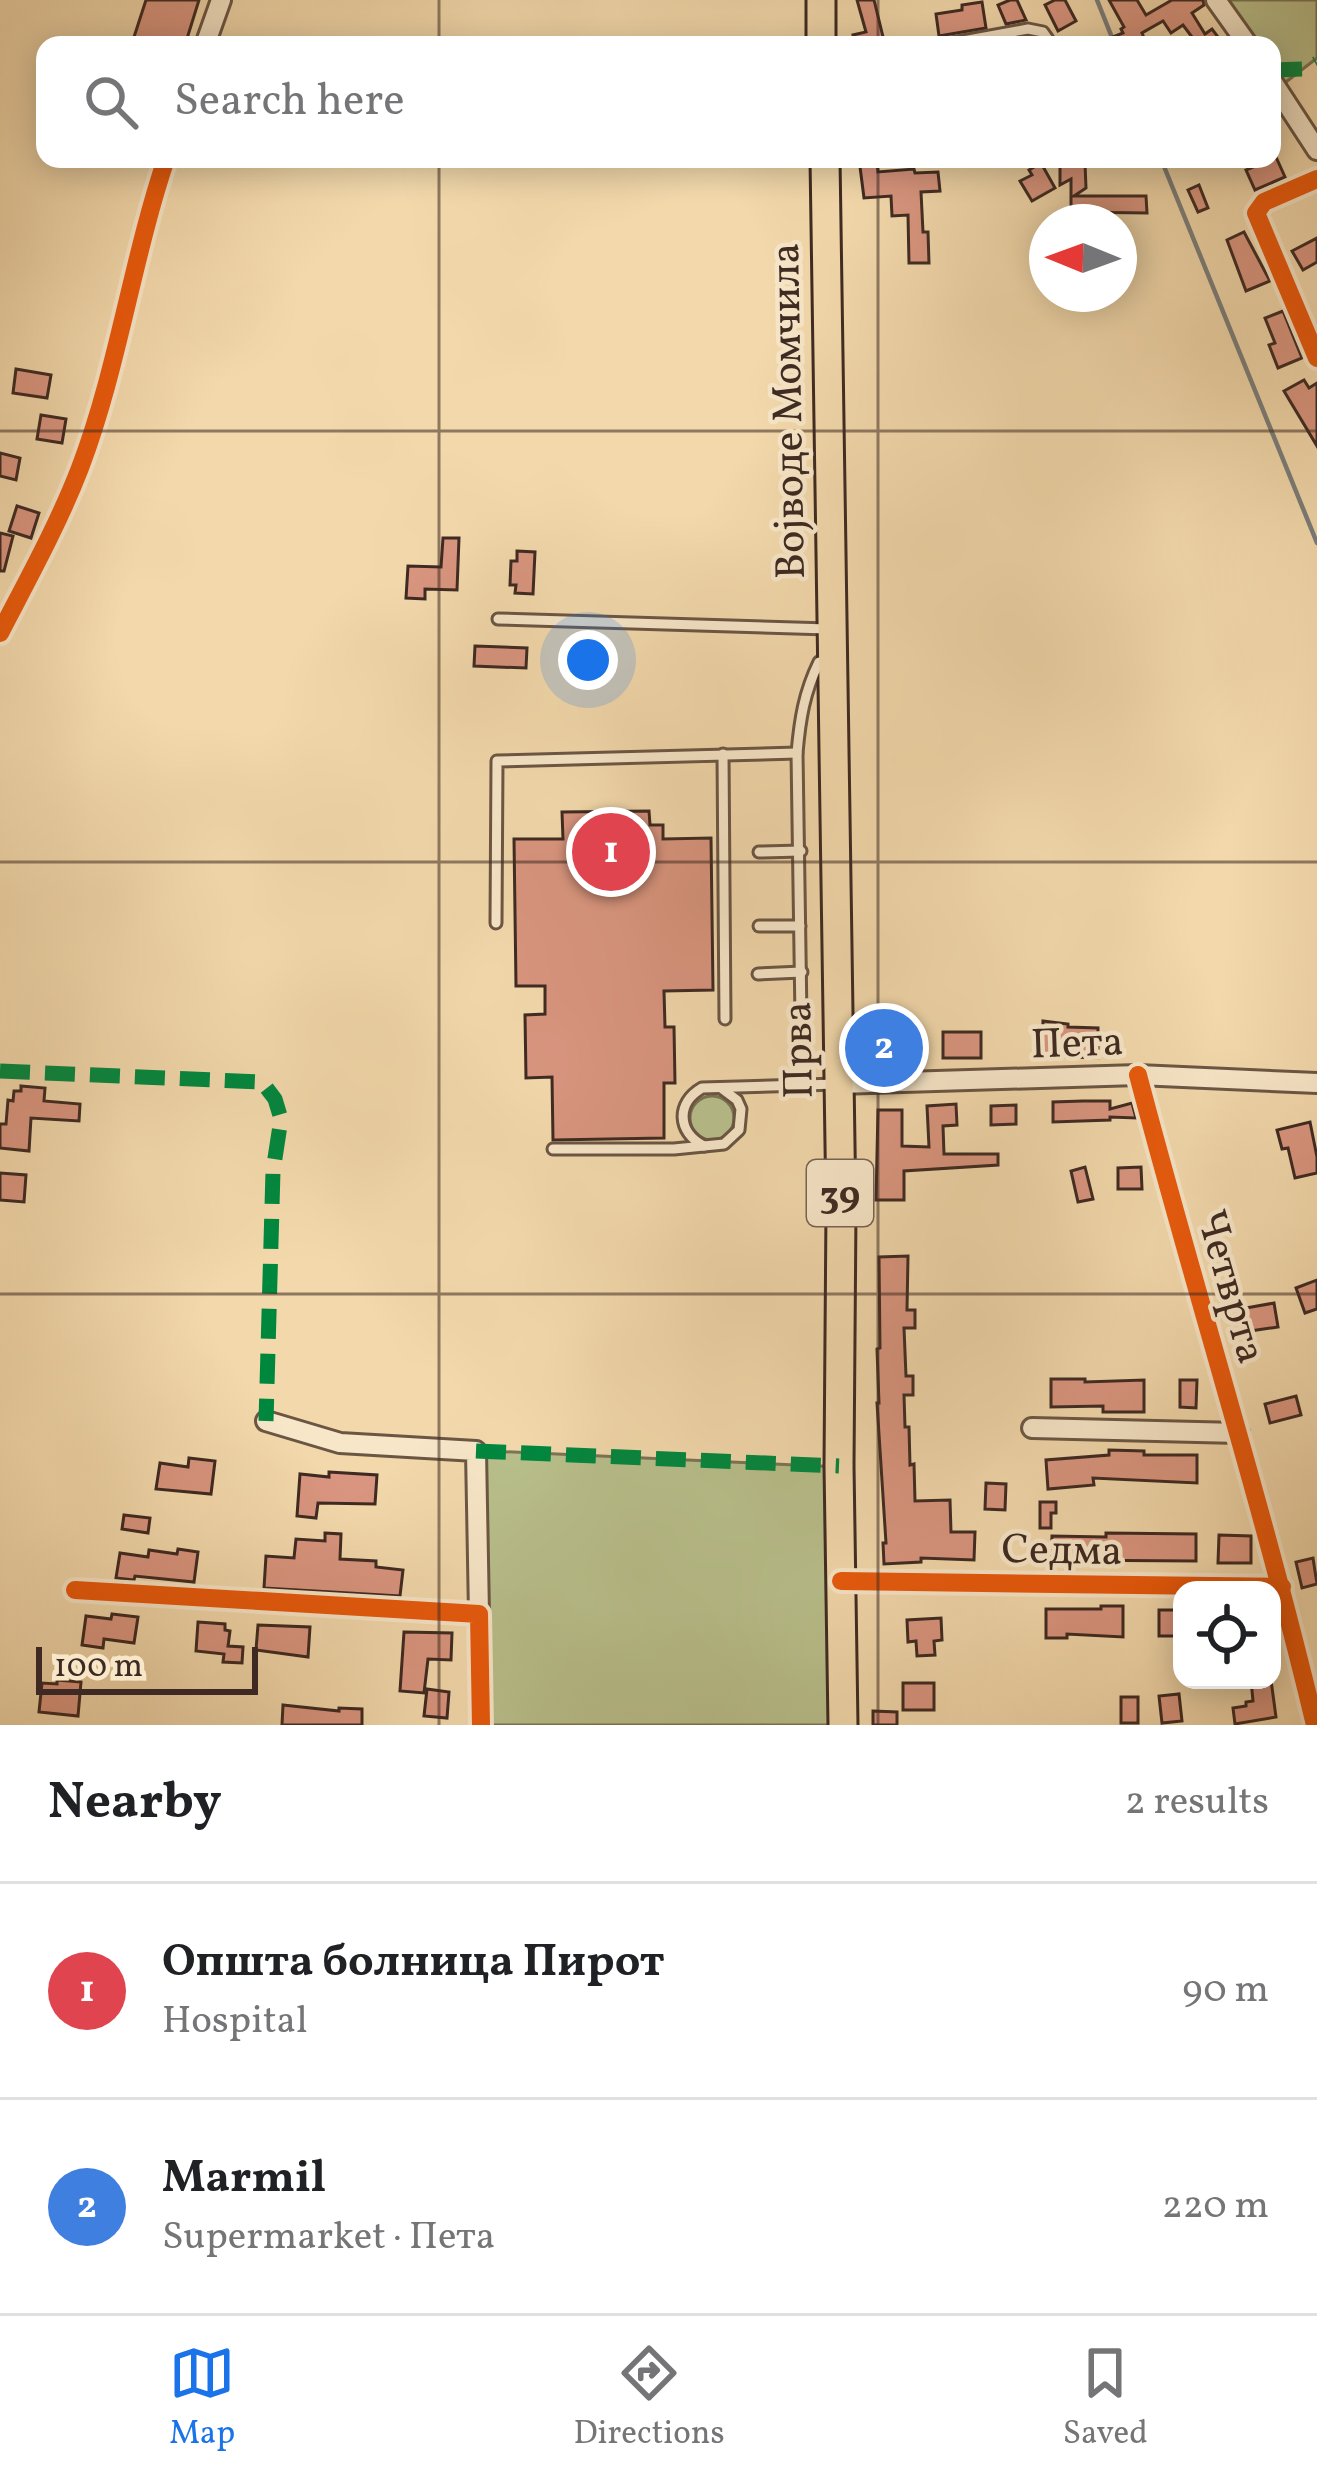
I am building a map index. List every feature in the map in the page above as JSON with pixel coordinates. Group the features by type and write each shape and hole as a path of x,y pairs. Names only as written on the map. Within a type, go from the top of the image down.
{"main road":[{"path":"821,0 821,36"},
{"name":"Војводе Момчила","path":"825,168 831,662"},
{"name":"Прва","path":"831,662 843,1725"}],"street":[{"path":"208,36 221,0"},
{"path":"1216,0 1242,36"},
{"path":"1281,95 1317,150"},
{"path":"0,633 81,466 164,168"},
{"path":"1317,179 1264,202 1256,214 1317,358"},
{"name":"Пета","path":"838,1084 1138,1075 1317,1083"},
{"name":"Четврта","path":"1138,1075 1186,1259 1282,1587 1315,1725"},
{"path":"266,1421 340,1443 476,1451 481,1725"},
{"path":"1032,1428 1239,1433"},
{"name":"Седма","path":"842,1581 1282,1587"},
{"path":"75,1590 479,1614"}],"lane":[{"path":"987,36 1028,28 1046,36"},
{"path":"498,620 830,629"},
{"path":"802,1084 797,753 804,695 819,662 831,662"},
{"path":"496,923 497,760 797,753"},
{"path":"723,754 724,1018"},
{"path":"759,852 800,850"},
{"path":"759,926 800,926"},
{"path":"758,974 802,972"},
{"path":"704,1146 684,1127 683,1108 694,1092 712,1086 838,1084"},
{"path":"554,1149 724,1144 739,1130 741,1109 721,1088"}],"green space":[{"path":"1224,0 1317,0 1317,58 1282,85 1281,36 1249,36"},
{"path":"712,1096 728,1102 734,1118 728,1134 712,1140 696,1134 690,1118 696,1102"},
{"path":"468,1450 841,1467 848,1725 479,1725"}],"building":[{"path":"146,0 199,0 188,36 134,36"},
{"path":"857,0 874,0 883,36 853,36 866,32"},
{"path":"1017,0 1026,20 1006,24 998,5"},
{"path":"1065,0 1076,21 1058,31 1045,5"},
{"path":"1109,0 1137,0 1146,15 1172,0 1203,0 1204,5 1192,13 1205,34 1212,29 1217,36 1191,36 1183,25 1171,33 1163,21 1143,36 1116,36 1124,27"},
{"path":"982,2 986,28 939,36 936,14"},
{"path":"860,168 938,172 940,191 921,192 929,263 909,263 908,215 892,216 891,196 864,198"},
{"path":"1044,168 1055,188 1032,201 1020,181 1032,175 1029,170"},
{"path":"1060,168 1085,168 1086,188 1074,196 1146,196 1147,213 1137,213 1137,204 1071,204 1071,179 1060,185"},
{"path":"1281,168 1285,177 1255,190 1246,170"},
{"path":"1199,185 1208,208 1198,212 1188,190"},
{"path":"1244,232 1270,281 1246,291 1227,240"},
{"path":"1317,238 1317,262 1303,270 1292,251"},
{"path":"1283,311 1302,358 1278,368 1265,318"},
{"path":"16,369 51,375 47,398 13,393"},
{"path":"1304,380 1309,388 1317,383 1317,446 1284,391"},
{"path":"41,415 66,419 62,443 37,439"},
{"path":"0,453 20,458 16,480 0,476"},
{"path":"17,506 39,513 31,538 9,531"},
{"path":"0,533 13,536 4,571 0,571"},
{"path":"443,538 459,538 457,590 425,589 425,599 406,598 408,566 441,567"},
{"path":"517,551 535,552 533,594 515,593 516,585 510,585 511,561 517,561"},
{"path":"475,646 527,648 526,668 474,666"},
{"path":"649,811 650,825 663,825 663,839 711,838 713,990 664,991 665,1027 674,1027 675,1083 664,1083 664,1138 553,1140 552,1077 526,1078 525,1015 545,1014 545,986 516,986 514,839 563,839 562,812"},
{"path":"878,1019 910,1019 909,1058 878,1057"},
{"path":"1043,1021 1098,1028 1098,1058 1042,1056"},
{"path":"943,1032 981,1032 981,1058 943,1058"},
{"path":"21,1086 45,1088 44,1101 80,1104 79,1121 31,1118 29,1151 0,1148 0,1124 6,1124 8,1100 13,1101 14,1091 21,1091"},
{"path":"1110,1101 1110,1109 1132,1103 1136,1118 1053,1122 1053,1102"},
{"path":"956,1104 957,1125 943,1126 944,1154 998,1154 998,1165 904,1171 904,1200 876,1200 878,1110 902,1110 902,1146 929,1147 927,1106"},
{"path":"1016,1105 1016,1124 991,1125 991,1106"},
{"path":"1310,1122 1317,1173 1295,1178 1288,1148 1282,1149 1277,1130"},
{"path":"1085,1167 1093,1199 1078,1202 1071,1171"},
{"path":"1141,1167 1142,1189 1118,1189 1118,1168"},
{"path":"0,1173 26,1175 24,1202 0,1200"},
{"path":"908,1256 907,1310 915,1310 915,1328 904,1328 906,1376 913,1376 913,1395 904,1395 915,1501 950,1500 951,1532 975,1532 974,1560 921,1558 921,1562 884,1564 877,1403 879,1257"},
{"path":"1317,1280 1317,1309 1305,1313 1296,1288"},
{"path":"1274,1303 1278,1327 1250,1331 1246,1308"},
{"path":"1051,1379 1144,1380 1144,1412 1103,1412 1103,1406 1051,1407"},
{"path":"1180,1380 1197,1380 1196,1408 1180,1407"},
{"path":"1296,1396 1301,1415 1270,1423 1265,1404"},
{"path":"1109,1450 1197,1455 1197,1483 1093,1478 1094,1485 1048,1489 1046,1460 1109,1455"},
{"path":"189,1458 215,1461 211,1494 156,1489 160,1463 188,1467"},
{"path":"329,1472 377,1475 375,1504 318,1503 316,1518 297,1516 300,1474 329,1477"},
{"path":"986,1483 1006,1484 1005,1510 985,1509"},
{"path":"1040,1502 1056,1502 1051,1528 1040,1528"},
{"path":"124,1515 150,1518 148,1533 122,1529"},
{"path":"325,1533 341,1534 340,1559 376,1561 376,1567 403,1570 400,1596 264,1588 266,1556 294,1558 296,1539 325,1541"},
{"path":"1106,1533 1196,1534 1196,1561 1051,1560 1052,1536 1106,1537"},
{"path":"1219,1535 1251,1536 1251,1563 1218,1563"},
{"path":"178,1549 198,1552 194,1582 116,1578 120,1553 148,1557 149,1550 177,1554"},
{"path":"1313,1558 1317,1584 1302,1588 1296,1562"},
{"path":"1123,1606 1123,1637 1067,1634 1067,1638 1046,1638 1046,1609"},
{"path":"1159,1610 1173,1610 1173,1636 1159,1636"},
{"path":"112,1614 138,1617 134,1643 104,1639 103,1648 82,1645 86,1616 111,1619"},
{"path":"941,1618 942,1640 934,1641 935,1655 917,1656 916,1641 908,1642 907,1620"},
{"path":"198,1622 225,1624 230,1631 228,1646 243,1647 242,1663 223,1662 224,1654 196,1651"},
{"path":"258,1625 310,1627 308,1657 256,1650"},
{"path":"404,1632 452,1633 451,1660 428,1659 424,1693 400,1691"},
{"path":"57,1680 81,1682 78,1716 39,1712 42,1683 57,1684"},
{"path":"903,1683 934,1683 934,1710 903,1710"},
{"path":"427,1689 449,1692 447,1718 424,1716"},
{"path":"1252,1689 1272,1689 1276,1717 1235,1724 1233,1708 1253,1701"},
{"path":"1179,1694 1182,1721 1162,1723 1159,1696"},
{"path":"1121,1697 1138,1697 1138,1723 1121,1723"},
{"path":"283,1705 362,1709 362,1725 282,1725"},
{"path":"873,1711 897,1712 897,1725 873,1725"}],"waterway":[{"path":"1097,0 1111,36"},
{"path":"1165,168 1317,543"}],"marked path":[{"path":"1281,70 1306,69 1317,63"},
{"path":"0,1071 262,1082 275,1099 281,1119 273,1171 266,1421"},
{"path":"476,1451 839,1466"}],"cycle path":[{"path":"0,633 80,468 105,392 163,168"},
{"path":"1317,179 1264,202 1256,213 1317,358"},
{"path":"1138,1075 1315,1725"},
{"path":"841,1581 1282,1587"},
{"path":"75,1590 479,1614 481,1725"}],"place":[{"name":"Општа болница Пирот","path":"611,852"},
{"name":"Marmil","path":"884,1048"}]}
